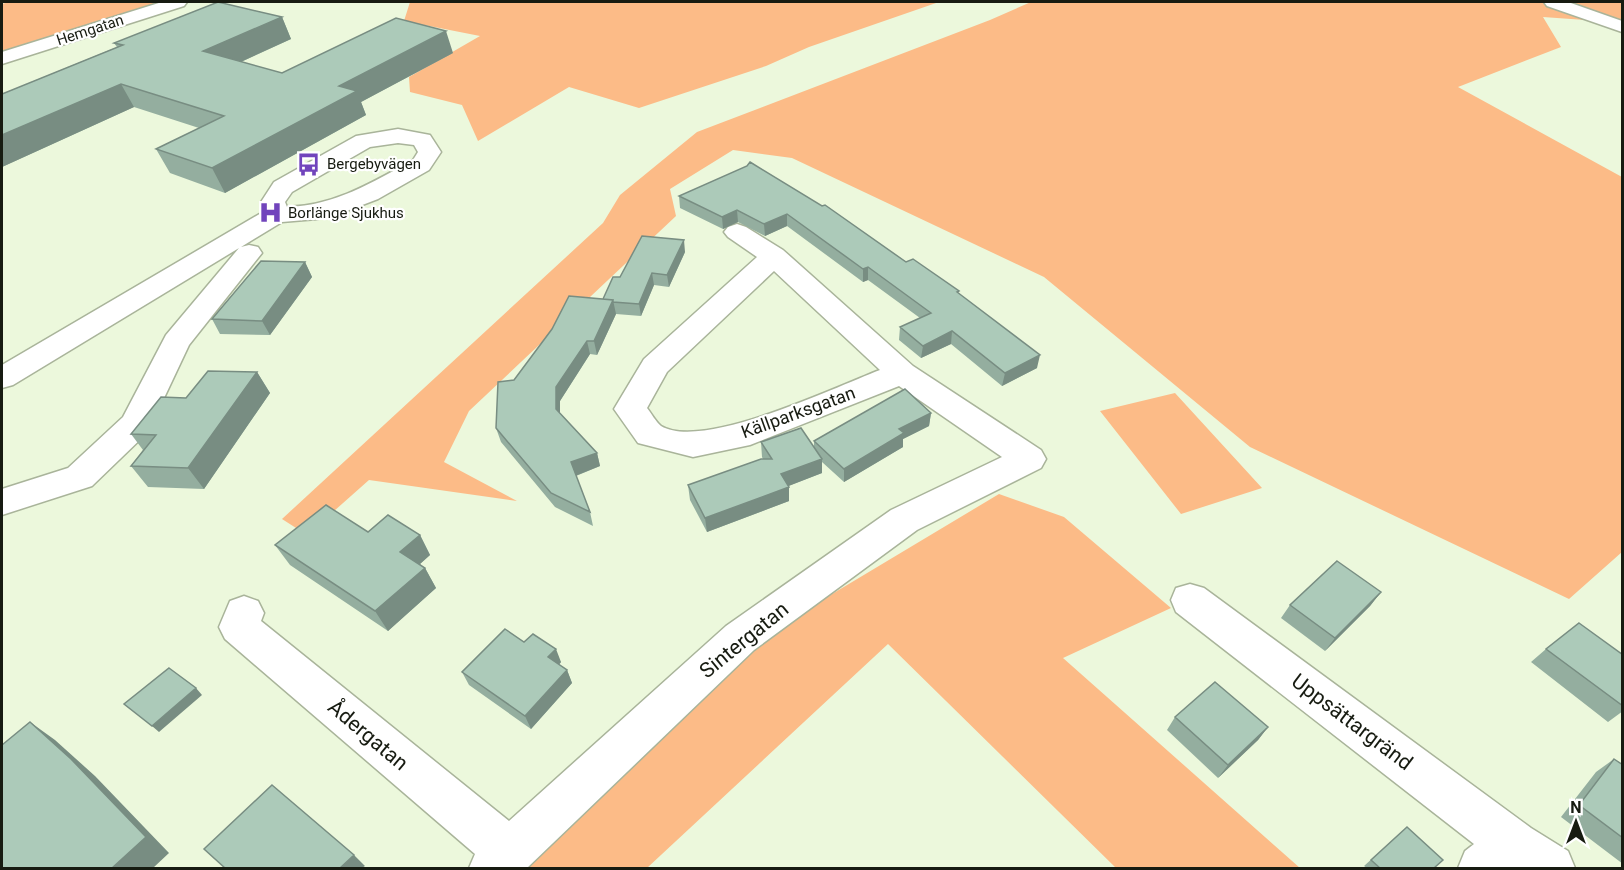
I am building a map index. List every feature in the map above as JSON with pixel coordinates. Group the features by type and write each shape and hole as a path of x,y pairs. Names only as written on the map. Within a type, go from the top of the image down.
{"street":[{"name":"Hemgatan","path":"2,57 178,2"},
{"path":"1553,2 1623,27"},
{"path":"2,378 276,215 303,216 339,208 422,165 430,152 422,140 398,136 364,141 283,187 273,202 276,215"},
{"path":"737,232 774,256 902,373"},
{"path":"2,502 80,477 136,424 176,342 249,253 219,249"},
{"name":"Källparksgatan","path":"774,256 655,366 630,409 650,435 693,445 750,433 902,373"},
{"name":"Sintergatan","path":"501,860 740,638 904,520 1029,459 902,373"},
{"name":"Uppsättargränd","path":"1190,600 1516,860"},
{"name":"Ådergatan","path":"244,613 239,627 501,860"}],"shaded area":[{"path":"9,2 167,2 2,55 2,4"},
{"path":"410,2 939,2 809,47 766,66 639,108 569,87 478,141 462,105 410,92 409,77 480,36 404,21"},
{"path":"1031,2 1622,2 1622,29 1585,20 1543,17 1561,47 1458,87 1622,177 1622,552 1569,599 1250,447 1044,277 792,158 733,150 670,189 676,216 469,411 444,462 517,501 369,480 307,535 282,519 603,223 620,195 697,132 990,20"},
{"path":"1175,393 1262,488 1181,514 1100,411"},
{"path":"999,494 1064,517 1171,608 1063,658 1300,868 1116,868 888,644 647,868 518,868 752,642"}],"building":[{"path":"218,2 282,17 203,51 282,73 396,18 446,31 339,86 357,91 212,168 156,149 224,116 121,84 2,135 2,94 123,45 114,43"},
{"path":"750,162 822,206 825,205 906,262 913,259 959,291 957,292 1040,355 1005,373 952,331 923,346 900,327 931,313 868,267 863,269 787,214 764,224 737,210 722,217 679,196 747,166"},
{"path":"642,236 684,240 667,275 652,273 639,304 603,299 613,277 620,277"},
{"path":"261,261 305,262 262,321 212,319"},
{"path":"569,296 613,300 594,341 587,341 556,387 556,409 597,453 571,462 590,512 551,493 496,428 498,382 514,380 552,329"},
{"path":"208,371 257,372 188,468 131,466 156,435 131,434 161,397 186,398"},
{"path":"905,389 931,413 899,429 904,433 844,469 814,441"},
{"path":"801,428 822,459 781,474 789,487 705,518 688,485 761,459 772,459 761,442"},
{"path":"326,505 368,532 388,515 420,535 400,552 425,568 375,611 275,545"},
{"path":"1337,561 1381,592 1335,638 1290,605"},
{"path":"1579,623 1623,655 1623,706 1546,649"},
{"path":"505,629 524,642 533,634 556,649 548,657 567,670 525,716 462,672"},
{"path":"169,668 196,688 152,726 124,704"},
{"path":"1215,682 1268,727 1228,765 1175,717"},
{"path":"30,722 71,759 146,837 112,868 2,868 2,745"},
{"path":"1614,759 1623,765 1623,838 1579,805"},
{"path":"272,785 354,855 340,868 225,868 204,849"},
{"path":"1407,827 1443,860 1434,868 1380,868 1371,860"}],"place":[{"name":"Bergebyvägen","path":"309,164"},
{"name":"Borlänge Sjukhus","path":"270,213"}]}
